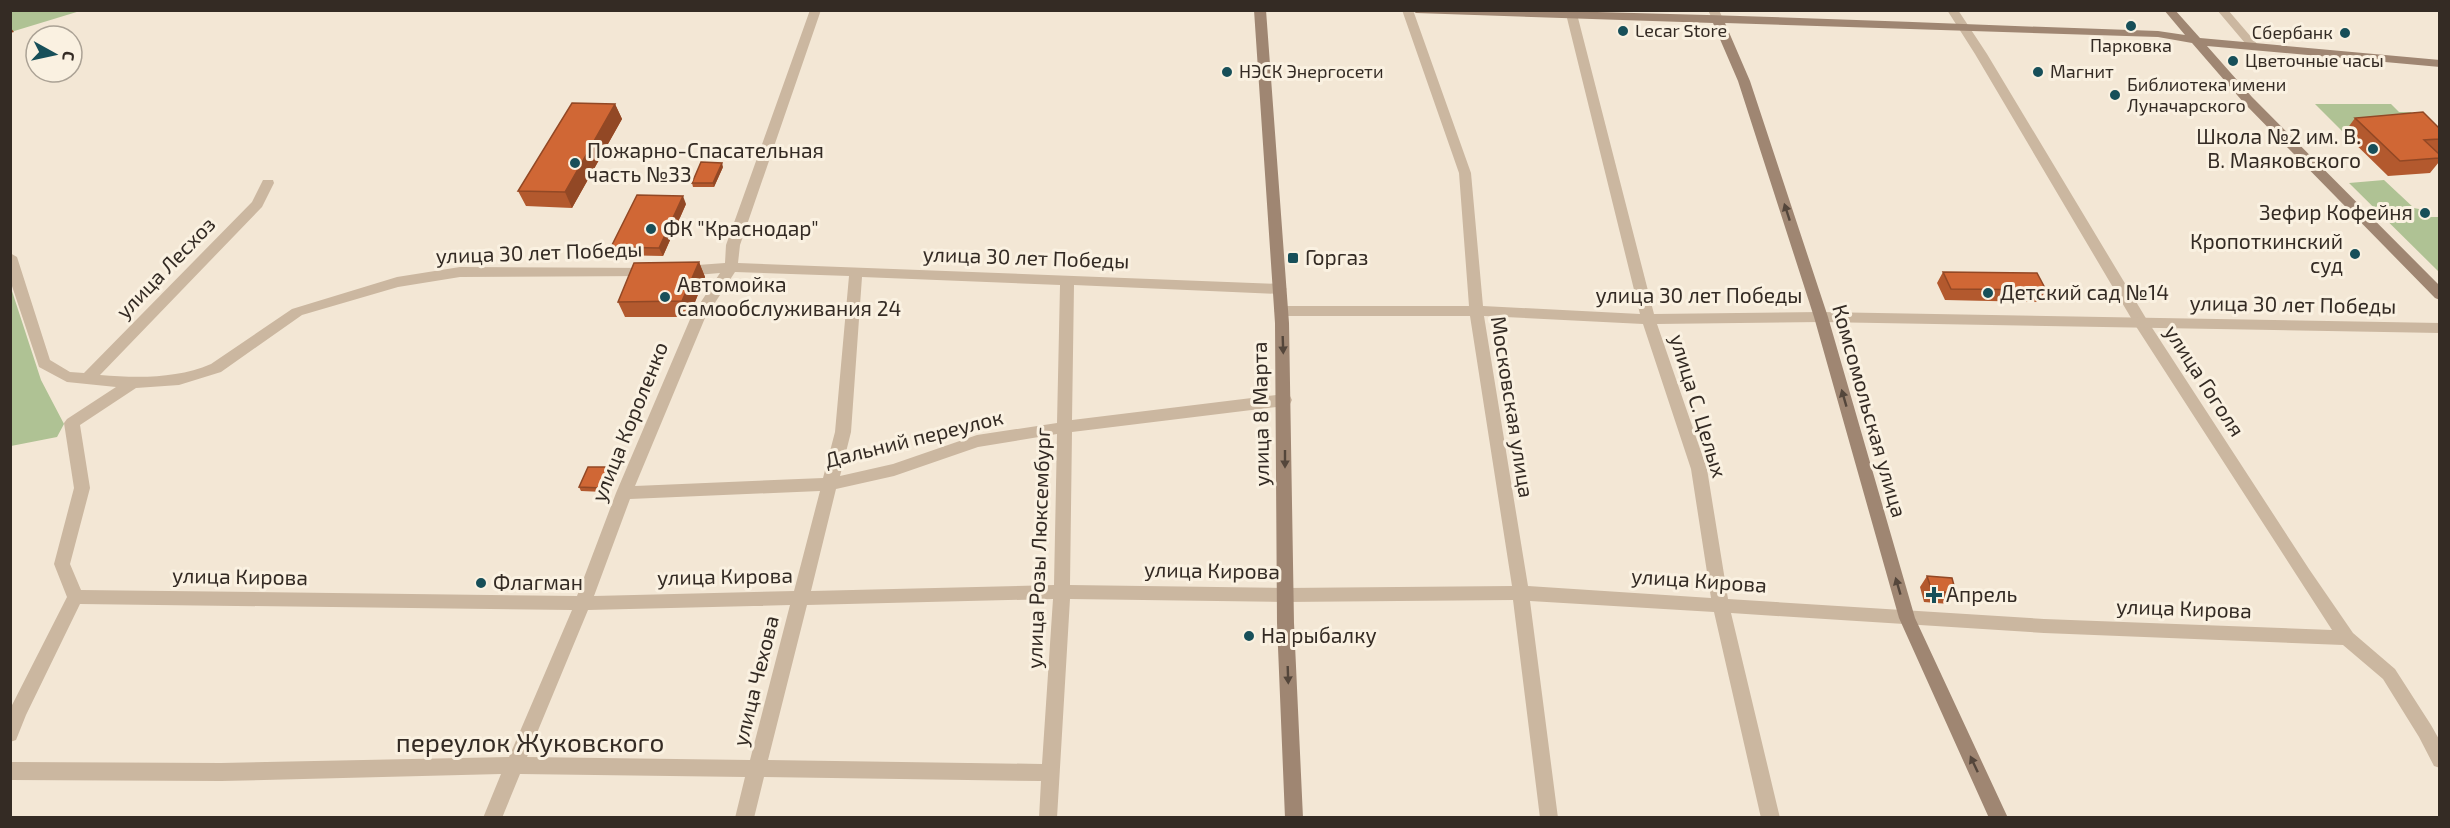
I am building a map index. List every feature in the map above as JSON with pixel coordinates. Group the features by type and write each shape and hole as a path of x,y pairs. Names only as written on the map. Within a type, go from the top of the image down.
{"main road":[{"name":"улица 8 Марта","path":"1260,10 1265,120 1280,289 1285,400 1285,595 1294,818"},
{"path":"1416,10 1715,15 1965,29 2158,34 2196,41 2439,64"},
{"path":"2169,10 2248,100 2439,295"},
{"name":"Комсомольская улица","path":"1715,15 1744,81 1821,317 1906,618 1999,818"}],"street":[{"name":"улица Короленко","path":"492,818 583,603 624,493 698,317 731,267 733,245 816,10"},
{"name":"Московская улица","path":"1407,10 1465,173 1476,311 1521,593 1549,818"},
{"name":"улица Гоголя","path":"1952,10 2142,324 2303,574 2347,638 2389,674 2425,731 2439,760"},
{"path":"2222,10 2254,47"},
{"name":"улица С. Целых","path":"1571,13 1648,319 1699,469 1720,604 1771,818"},
{"name":"улица Лесхоз","path":"82,378 257,204 268,183"},
{"path":"10,257 44,363 67,377 82,378"},
{"name":"улица 30 лет Победы","path":"82,378 133,383 179,380 200,375 216,368 297,312 397,282 460,272 690,271 731,267 1280,289"},
{"name":"улица Чехова","path":"744,818 843,432 856,272"},
{"name":"улица Розы Люксембург","path":"1048,818 1062,591 1067,280"},
{"name":"улица 30 лет Победы","path":"1281,311 1476,311 1648,319 1821,317 2439,328"},
{"path":"10,734 17,714 75,597 62,564 82,488 72,423 133,383"},
{"name":"Дальний переулок","path":"624,493 830,484 894,470 977,441 1066,427 1285,400"},
{"name":"улица Кирова","path":"75,597 583,603 1062,591 1285,595 1521,593 1720,604 1906,618 2347,638"},
{"name":"переулок Жуковского","path":"10,771 221,772 514,765 1050,773"}],"green space":[{"path":"11,11 80,11 37,24 24,24 24,28 11,32"},
{"path":"2315,104 2391,104 2399,112 2411,112 2424,126 2344,133"},
{"path":"2384,180 2414,208 2424,210 2420,213 2430,217 2439,217 2439,272 2349,183"},
{"path":"11,288 41,380 64,424 57,437 11,446"}],"building":[{"path":"572,103 615,104 565,192 518,191"},
{"path":"2423,112 2439,128 2439,139 2424,140 2439,154 2439,158 2400,161 2355,118"},
{"path":"701,162 722,163 713,183 692,183"},
{"name":"ФК \"Краснодар\"","path":"637,195 683,196 659,248 611,247"},
{"path":"699,262 682,301 618,302 634,263"},
{"path":"1943,272 2037,273 2046,290 1951,289"},
{"path":"588,467 611,467 602,488 579,487"},
{"path":"1927,576 1952,578 1956,593 1932,591"}],"place":[{"name":"Парковка","path":"2131,26"},
{"name":"Lecar Store","path":"1623,31"},
{"name":"Сбербанк","path":"2345,33"},
{"name":"Цветочные часы","path":"2233,61"},
{"name":"НЭСК Энергосети","path":"1227,72"},
{"name":"Магнит","path":"2038,72"},
{"name":"Библиотека имени Луначарского","path":"2115,95"},
{"name":"Школа №2 им. В. В. Маяковского","path":"2373,149"},
{"name":"Пожарно-Спасательная часть №33","path":"575,163"},
{"name":"Зефир Кофейня","path":"2425,213"},
{"name":"ФК \"Краснодар\"","path":"651,229"},
{"name":"Кропоткинский суд","path":"2355,254"},
{"name":"Горгаз","path":"1293,258"},
{"name":"Детский сад №14","path":"1988,293"},
{"name":"Автомойка самообслуживания 24","path":"665,297"},
{"name":"Флагман","path":"481,583"},
{"name":"Апрель","path":"1934,595"},
{"name":"На рыбалку","path":"1249,636"}]}
